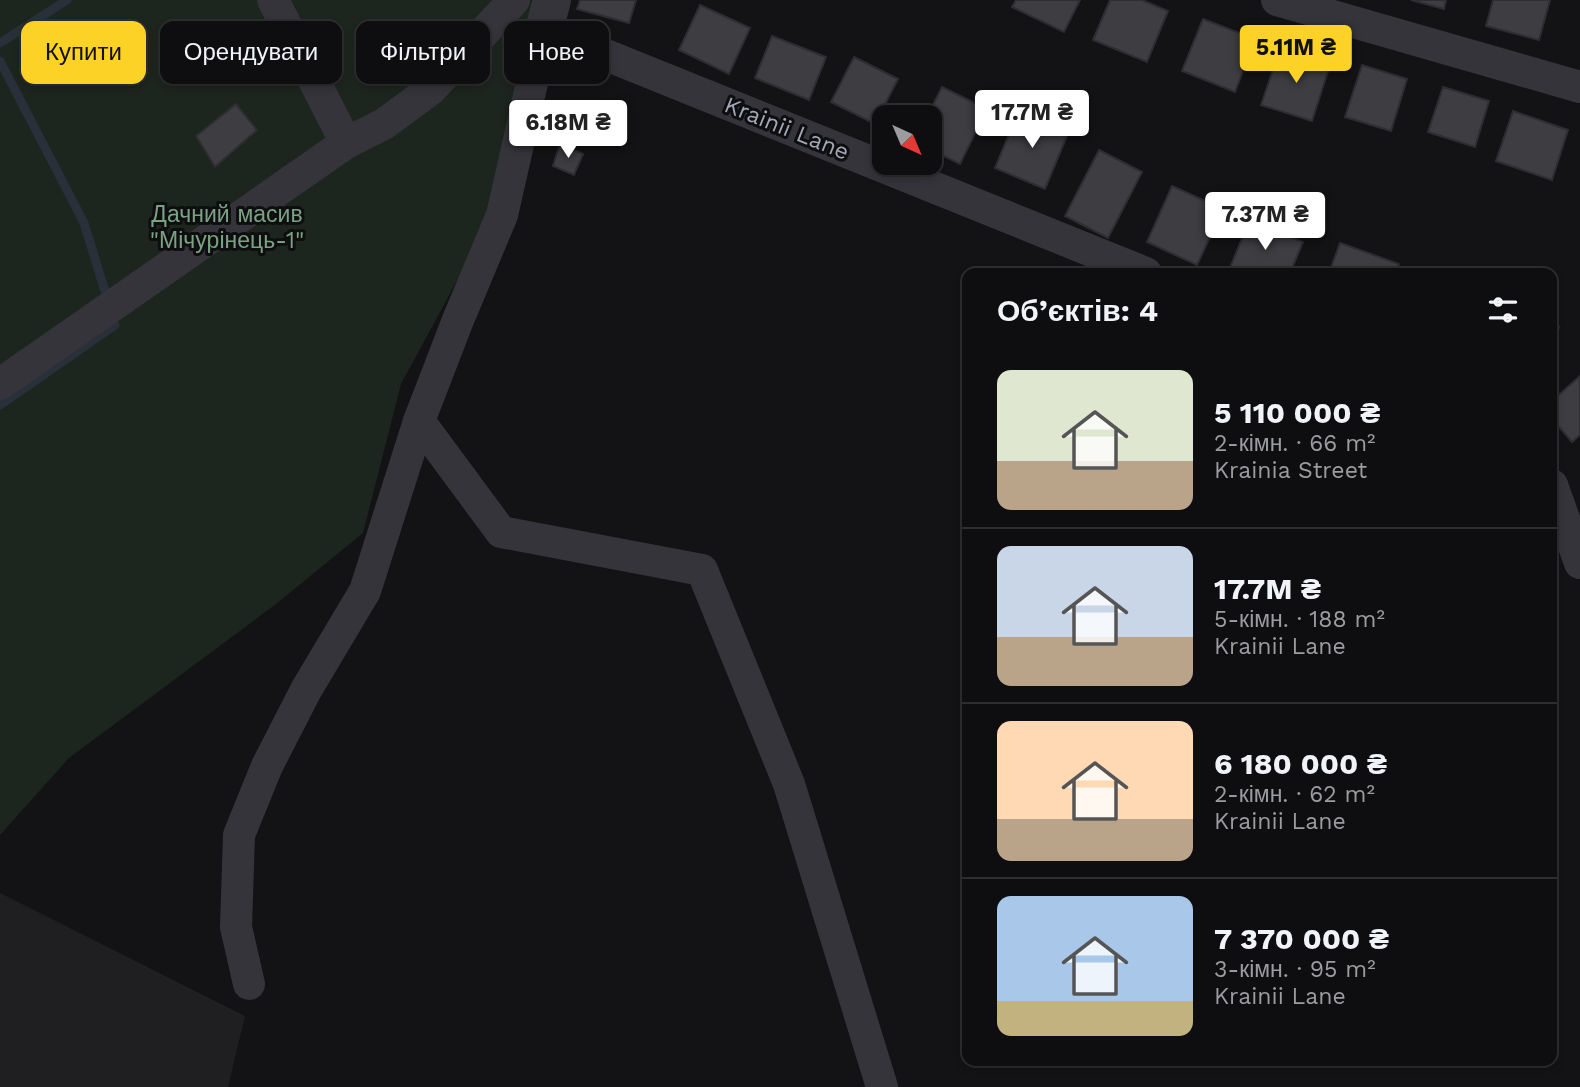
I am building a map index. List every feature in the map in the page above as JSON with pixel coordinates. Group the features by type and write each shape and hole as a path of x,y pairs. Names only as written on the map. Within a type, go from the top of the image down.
{"street":[{"path":"273,0 346,144"},
{"path":"0,384 346,144 384,124 430,90 514,0"},
{"path":"1278,0 1580,87"},
{"path":"249,984 236,927 239,835 267,766 306,690 365,591 419,421 502,215 548,15"},
{"name":"Krainii Lane","path":"548,15 1134,268"},
{"path":"419,421 501,532 702,570 789,784 883,1087"},
{"path":"1557,499 1580,563"}],"shaded area":[{"path":"0,893 245,1016 228,1087 0,1087"}],"green space":[{"name":"Дачний масив \"Мічурінець-1\"","path":"0,0 534,0 531,21 504,21 504,84 521,84 479,240 401,384 363,533 276,604 69,758 0,835"}],"building":[{"path":"580,0 636,0 629,23 577,9"},
{"path":"1016,0 1080,0 1064,32 1012,7"},
{"path":"1110,0 1142,0 1168,11 1147,62 1093,40"},
{"path":"1411,0 1446,0 1444,9"},
{"path":"1493,0 1550,0 1539,40 1486,26"},
{"path":"700,5 750,28 729,74 679,50"},
{"path":"1203,19 1255,39 1235,92 1182,71"},
{"path":"772,36 826,57 809,100 755,78"},
{"path":"1280,49 1330,65 1312,121 1261,105"},
{"path":"854,57 898,79 885,105 872,105 872,122 831,102"},
{"path":"1362,65 1407,79 1391,131 1345,117"},
{"path":"942,87 987,109 960,164 942,155 942,105 933,105"},
{"path":"1443,87 1489,101 1475,147 1428,132"},
{"path":"236,104 257,130 215,167 196,136"},
{"path":"1019,110 1069,131 1045,189 995,168"},
{"path":"1513,111 1568,130 1552,180 1496,161"},
{"path":"560,144 583,154 574,175 553,166"},
{"path":"1099,150 1142,172 1108,238 1065,216"},
{"path":"1172,186 1223,209 1197,265 1147,242"},
{"path":"1249,221 1303,242 1292,268 1230,268"},
{"path":"1340,243 1399,264 1397,268 1331,268"},
{"path":"1580,376 1580,435 1572,442 1557,425 1557,397"}],"waterway":[{"path":"0,43 67,0"},
{"path":"0,61 84,223 107,298"},
{"path":"0,405 115,325"}]}
